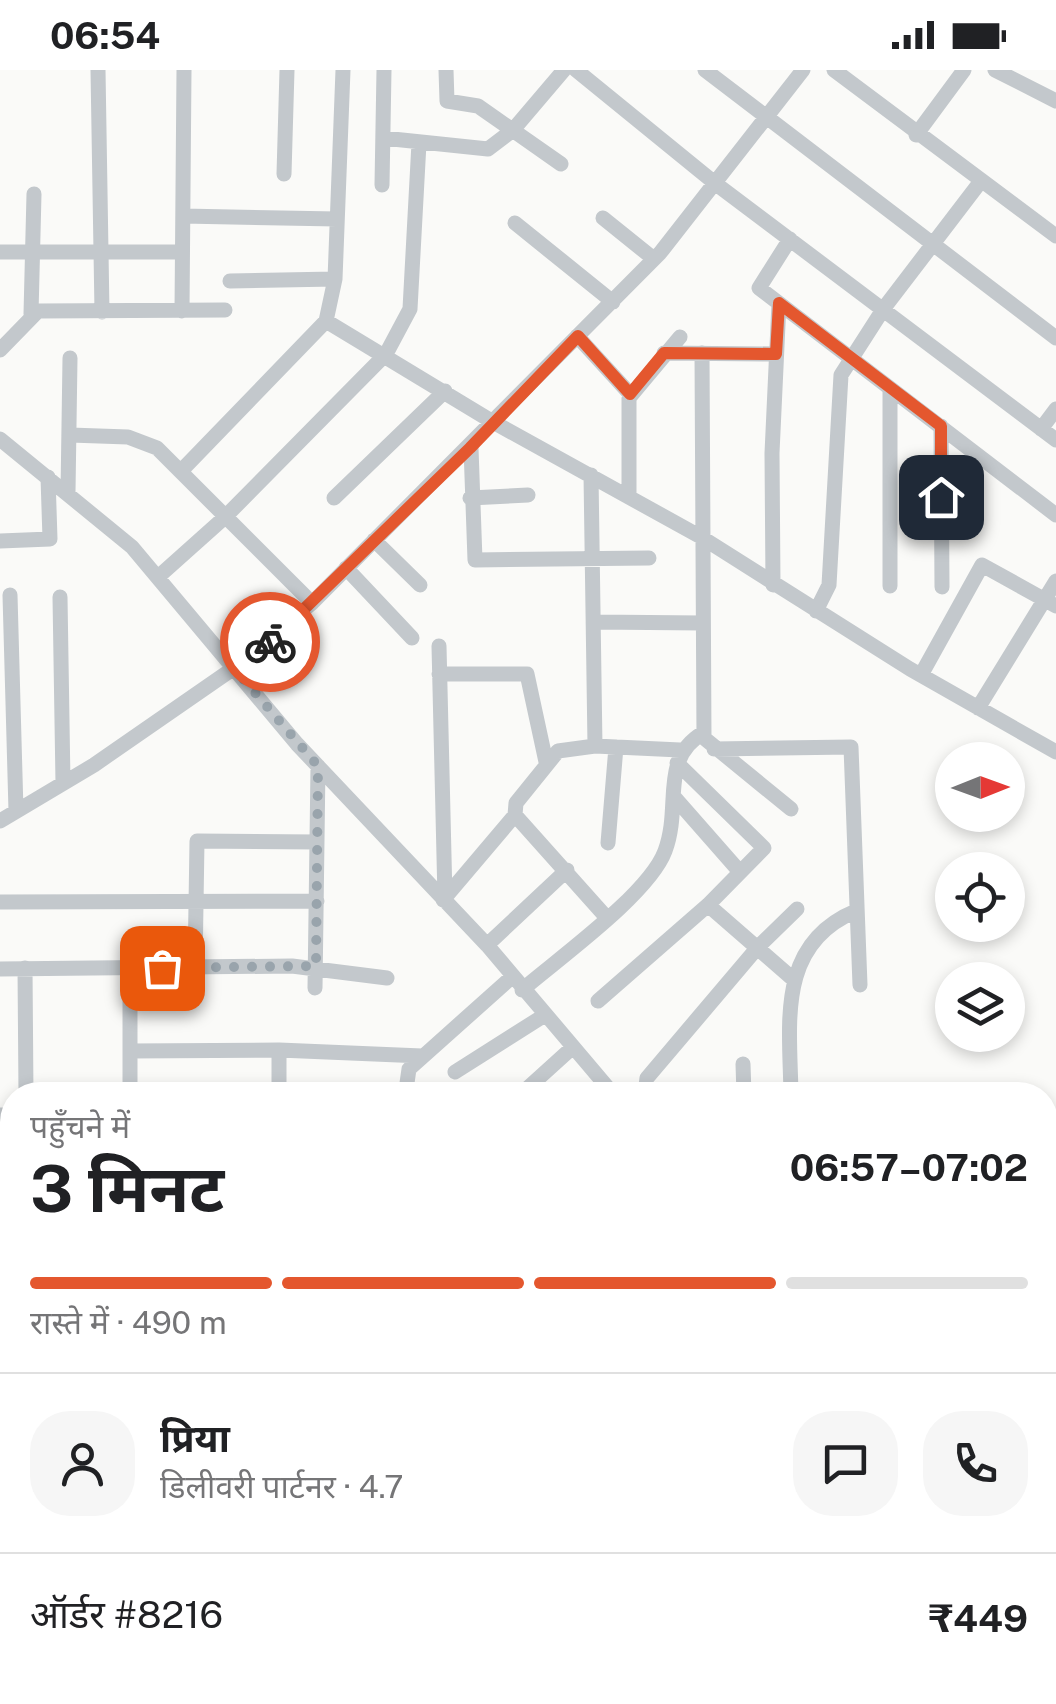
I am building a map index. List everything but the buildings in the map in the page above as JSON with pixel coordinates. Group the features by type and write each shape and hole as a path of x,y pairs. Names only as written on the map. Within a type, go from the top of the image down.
{"street":[{"path":"98,70 102,312"},
{"path":"182,311 184,70"},
{"path":"284,174 287,70"},
{"path":"182,470 326,322 335,279 344,70"},
{"path":"382,185 384,70"},
{"path":"446,70 447,101 478,106 561,164"},
{"path":"383,138 488,149 513,130 564,70"},
{"path":"576,70 716,184 1056,440"},
{"path":"705,70 1056,338"},
{"path":"0,821 234,668 312,603 654,259 804,70"},
{"path":"834,70 916,135 1054,231"},
{"path":"916,135 964,70"},
{"path":"996,70 1056,101"},
{"path":"158,577 224,518 386,354 410,309 419,143"},
{"path":"816,611 829,585 836,404 841,376 884,308 981,181"},
{"path":"0,350 31,314 34,194"},
{"path":"182,216 337,219"},
{"path":"604,218 654,259"},
{"path":"515,224 613,302"},
{"path":"790,239 758,284 1056,515"},
{"path":"0,252 182,252"},
{"path":"230,280 335,279"},
{"path":"774,584 779,303"},
{"path":"31,314 225,310"},
{"path":"326,322 700,537 921,675 1054,746"},
{"path":"578,336 630,394"},
{"path":"629,496 630,394 680,337"},
{"path":"664,353 776,354"},
{"path":"702,353 704,733 714,749 790,809"},
{"path":"68,492 70,358"},
{"path":"890,388 890,586"},
{"path":"334,498 445,391"},
{"path":"1040,428 1056,409"},
{"path":"941,426 942,587"},
{"path":"70,436 138,439 157,448 312,603"},
{"path":"0,439 116,531 318,766 487,945 603,1082"},
{"path":"470,448 474,560 649,558"},
{"path":"591,475 595,746"},
{"path":"0,542 48,542 48,477"},
{"path":"470,498 528,495"},
{"path":"374,540 420,585"},
{"path":"921,675 982,565 1050,603"},
{"path":"346,568 412,638"},
{"path":"978,708 1050,603 1056,582"},
{"path":"10,595 16,811"},
{"path":"60,597 63,783"},
{"path":"595,622 702,623"},
{"path":"439,646 444,899"},
{"path":"439,674 526,674 546,762"},
{"path":"522,990 606,918 662,859 675,798 678,756 704,733"},
{"path":"444,899 515,816 516,803 546,762 569,748 595,746 678,756 764,844 708,905 598,1001"},
{"path":"608,843 616,747"},
{"path":"714,749 851,747 860,986"},
{"path":"315,988 318,766"},
{"path":"675,798 740,872"},
{"path":"515,816 606,918"},
{"path":"195,968 196,845 202,838 317,842"},
{"path":"487,945 567,870"},
{"path":"0,902 317,901"},
{"path":"708,905 793,980"},
{"path":"646,1082 758,947 797,909"},
{"path":"791,1082 793,980 826,927 856,911"},
{"path":"0,969 316,966 386,978"},
{"path":"25,968 26,1082"},
{"path":"130,969 130,1082"},
{"path":"409,1082 407,1078 422,1056 513,976"},
{"path":"454,1072 544,1015"},
{"path":"535,1082 573,1048"},
{"path":"130,1051 280,1050 422,1056"},
{"path":"280,1050 280,1082"},
{"path":"743,1064 744,1082"}],"way so far":[{"path":"162,968 316,966 318,766 234,668 270,642"}],"route":[{"path":"270,642 470,448 578,336 630,394 664,353 776,354 779,303 941,426 941,497"}]}
